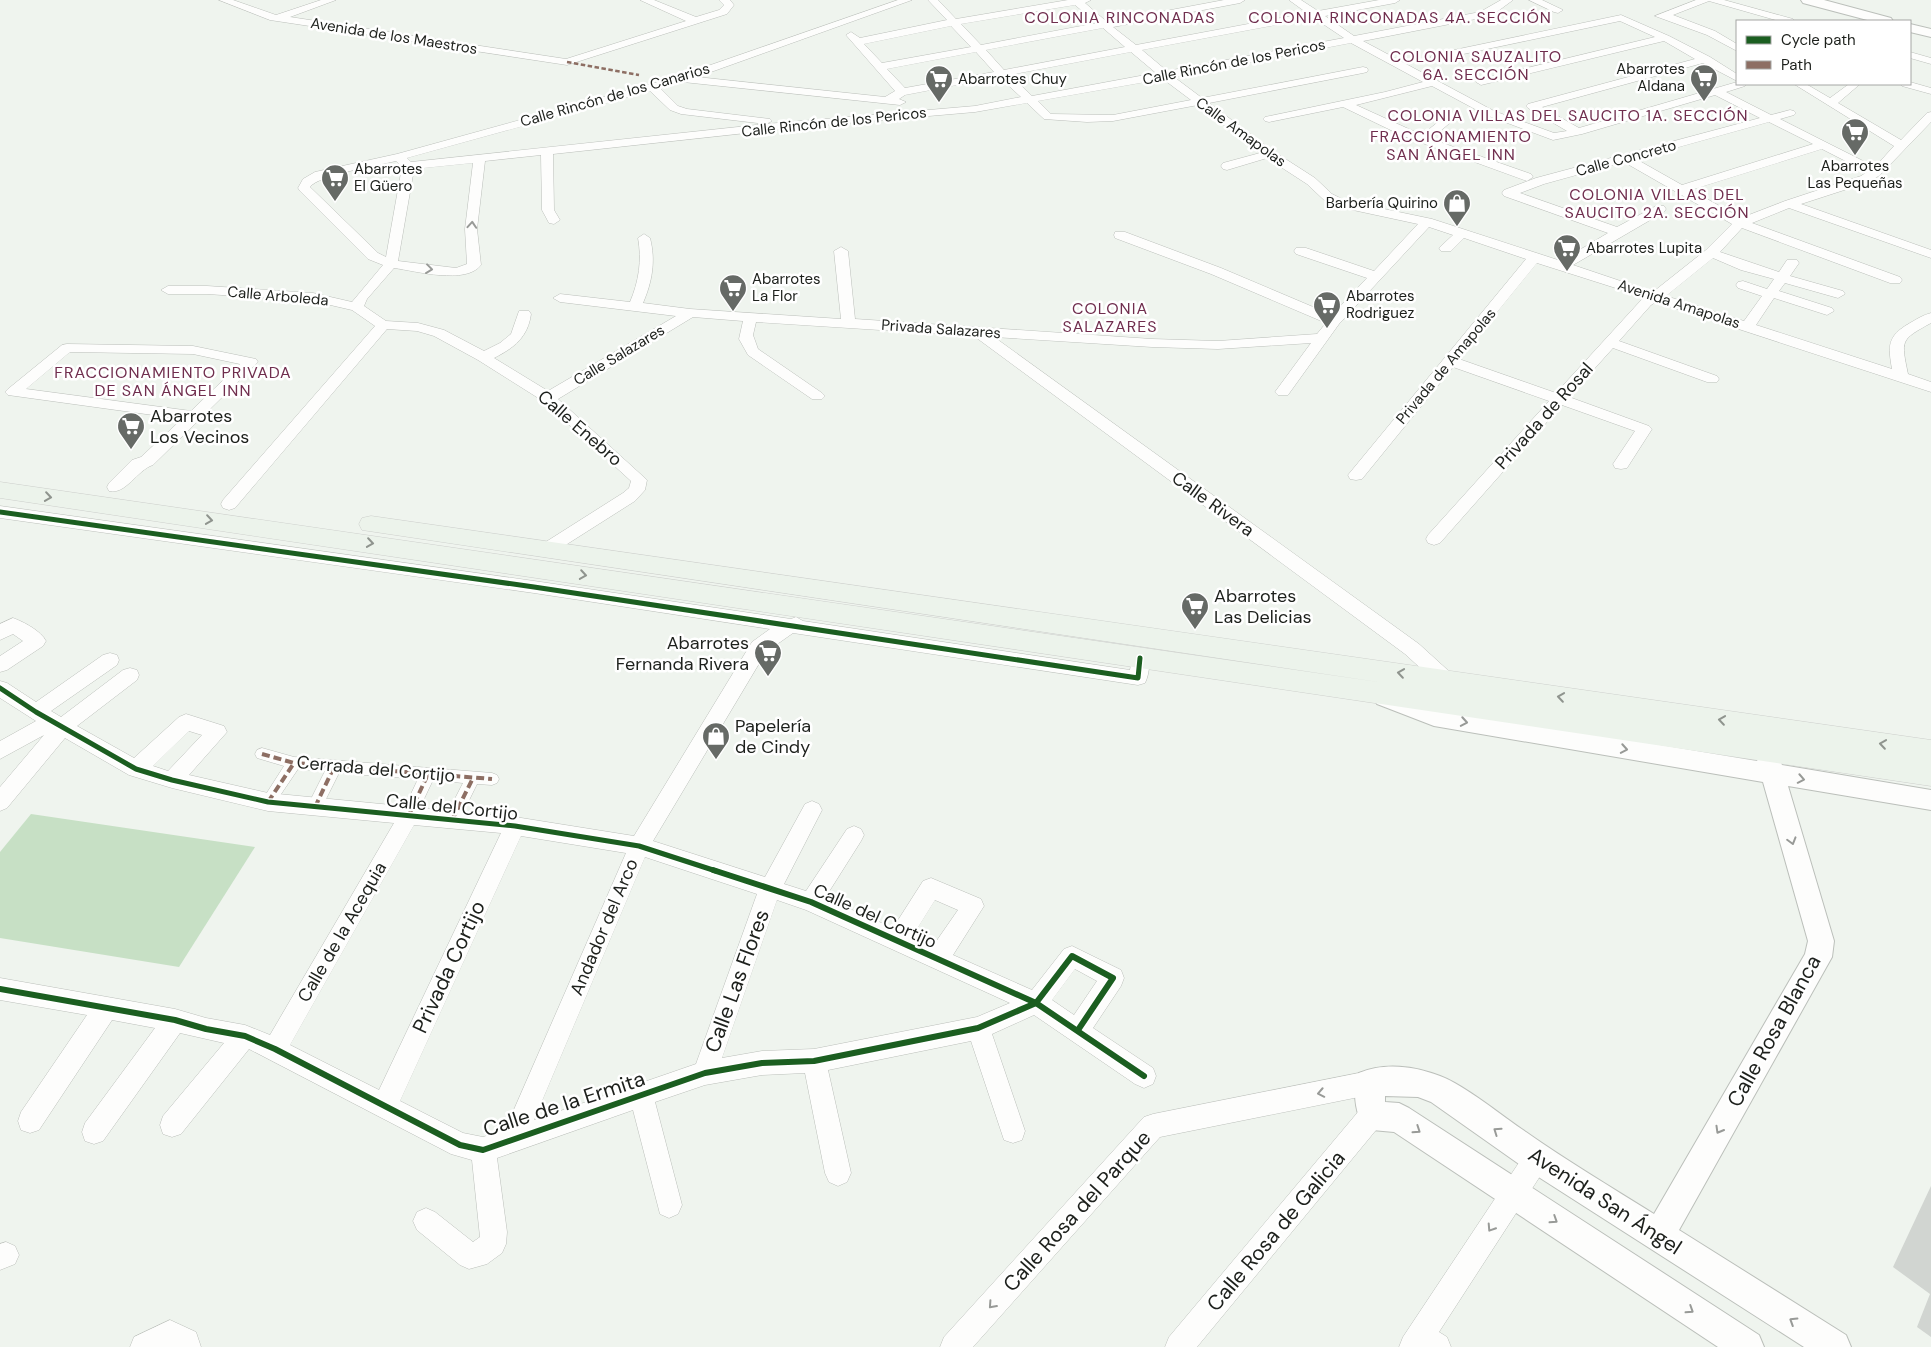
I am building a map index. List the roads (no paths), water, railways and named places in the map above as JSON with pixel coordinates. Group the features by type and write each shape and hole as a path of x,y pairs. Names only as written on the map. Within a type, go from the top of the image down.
{"main road":[{"path":"1808,0 1882,20"},
{"path":"1911,28 1931,33"},
{"path":"0,470 132,475 229,504 754,610 862,606 976,644 1077,659 1141,647 1367,691 1931,774"},
{"path":"0,490 472,569 542,568 862,606 1141,647 1446,679 1767,750 1931,752"}],"street":[{"name":"Avenida de los Maestros","path":"224,0 270,17 567,62"},
{"path":"278,18 331,0"},
{"path":"645,0 696,21"},
{"path":"567,62 723,12 729,5 724,0"},
{"name":"Calle Rincón de los Canarios","path":"391,264 373,256 304,188 307,182 319,175 404,161 680,79 906,0"},
{"path":"933,0 1000,72 1048,117 1113,118 1363,70"},
{"path":"878,67 977,47 1240,0"},
{"path":"1294,0 1352,39 1431,83 1490,113 1553,137 1578,132 1738,85"},
{"path":"888,100 902,92 1000,72 1395,0"},
{"name":"Calle Rincón de los Pericos","path":"404,161 479,159 802,124 975,109 1165,75 1482,14 1490,12 1508,0"},
{"path":"1534,0 1558,10"},
{"path":"1637,24 1705,0"},
{"path":"1713,0 1785,20"},
{"path":"857,42 954,22 1079,1"},
{"name":"Calle Amapolas","path":"1079,1 1165,75 1269,154 1311,181 1328,196 1343,204 1427,222"},
{"path":"1668,13 1714,31 1736,35"},
{"path":"1435,57 1621,18 1637,24 1706,59 1736,77"},
{"path":"840,23 902,92"},
{"path":"1714,31 1736,47"},
{"path":"1481,82 1665,38"},
{"path":"1911,55 1931,61"},
{"path":"1578,132 1532,106 1706,59"},
{"path":"680,79 888,100 951,111"},
{"path":"1270,119 1346,104 1431,83"},
{"path":"1801,85 1901,145"},
{"path":"1831,102 1854,85"},
{"path":"1910,85 1931,91"},
{"path":"652,86 674,108 685,112 802,124"},
{"path":"1718,92 1876,172"},
{"path":"1346,104 1423,140 1527,177"},
{"name":"Calle Concreto","path":"1618,232 1508,193 1540,181 1628,159 1790,112"},
{"path":"1740,223 1789,204 1865,179 1876,172 1931,115"},
{"path":"1423,140 1448,119"},
{"path":"1680,189 1823,146"},
{"path":"547,152 548,210 554,220"},
{"path":"1228,166 1269,154"},
{"path":"391,264 456,272 468,270 474,265 471,229 479,159"},
{"path":"1628,159 1740,223 1895,280"},
{"path":"357,307 361,298 391,264 404,161"},
{"path":"1789,204 1928,253"},
{"path":"1563,266 1660,209"},
{"path":"1283,392 1334,321 1427,222"},
{"name":"Avenida Amapolas","path":"1427,222 1931,387"},
{"name":"Privada de Rosal","path":"1434,539 1646,302 1711,254 1740,223"},
{"path":"1446,248 1462,233"},
{"path":"1120,235 1216,271 1334,321"},
{"path":"634,308 644,285 647,252 644,238"},
{"path":"1301,251 1376,276"},
{"path":"841,252 848,323"},
{"path":"1711,254 1782,278 1838,294"},
{"name":"Privada de Amapolas","path":"1356,475 1535,257"},
{"path":"1748,326 1792,263"},
{"path":"1742,284 1827,311"},
{"name":"Calle Arboleda","path":"168,290 207,290 313,297 357,307 382,324"},
{"name":"Privada Salazares","path":"560,298 690,313 1152,344 1218,345 1323,338"},
{"name":"Calle Salazares","path":"548,398 690,313"},
{"path":"483,357 500,350 517,338 524,323 524,314"},
{"path":"751,317 745,337 753,352 817,396"},
{"path":"1900,378 1895,345 1896,339 1901,334 1931,317"},
{"path":"229,504 382,324"},
{"name":"Calle Enebro","path":"382,324 418,327 439,333 483,357 548,398 639,480 637,490 629,498 542,568"},
{"name":"Calle Rivera","path":"978,332 1412,649 1446,679"},
{"path":"1609,342 1712,379"},
{"path":"132,475 252,362 192,350 67,348 13,392 194,416"},
{"path":"1450,361 1644,429 1621,464"},
{"path":"0,512 472,569"},
{"name":"Andador del Arco","path":"513,1140 639,846 759,647 791,626 808,620 833,621 862,606"},
{"path":"754,610 791,626 976,644"},
{"name":"Andador del Arco","path":"754,610 759,647"},
{"path":"0,633 13,625 37,641 0,665"},
{"path":"0,802 50,720 80,681 110,660"},
{"path":"0,751 50,720 104,694 130,675"},
{"path":"80,681 104,694"},
{"name":"Calle del Cortijo","path":"0,688 50,720 136,769 172,780 268,802 515,826 639,846 811,902 1036,1003 1144,1076"},
{"path":"136,769 186,722 217,732 172,780"},
{"path":"1767,750 1931,800"},
{"name":"Calle Rosa Blanca","path":"1659,1235 1818,957 1821,942 1767,750"},
{"name":"Cerrada del Cortijo","path":"262,754 294,763 492,779"},
{"path":"268,802 294,763"},
{"path":"315,808 334,767"},
{"path":"409,815 428,774"},
{"path":"452,820 473,778"},
{"path":"770,889 812,810"},
{"name":"Calle de la Acequia","path":"275,1049 409,815"},
{"name":"Privada Cortijo","path":"384,1107 515,826"},
{"path":"811,902 854,835"},
{"path":"897,941 931,888 973,906 937,959"},
{"name":"Calle Las Flores","path":"705,1073 770,889"},
{"path":"1036,1003 1072,956 1113,978 1078,1030"},
{"name":"Calle de la Ermita","path":"4,995 106,1008 175,1020 206,1029 245,1036 275,1049 460,1145 483,1150 705,1073 762,1063 814,1061 978,1028 1036,1003"},
{"path":"30,1121 106,1008"},
{"path":"94,1132 175,1020"},
{"path":"978,1028 1013,1131"},
{"path":"172,1125 245,1036"},
{"path":"814,1061 838,1173"},
{"name":"Avenida San Ángel","path":"1369,1083 1396,1081 1418,1083 1439,1090 1538,1158 1826,1345"},
{"path":"1369,1083 1372,1115 1399,1118 1747,1347"},
{"name":"Calle Rosa del Parque","path":"954,1347 1153,1126 1369,1083"},
{"path":"641,1095 669,1205"},
{"name":"Calle Rosa de Galicia","path":"1180,1347 1372,1115"},
{"path":"426,1221 469,1256 478,1255 493,1244 494,1232 483,1150"},
{"path":"1424,1343 1513,1194 1538,1158"},
{"path":"144,1347 170,1334 186,1342 187,1347"}],"place":[{"name":"Abarrotes Aldana","path":"1704,102"},
{"name":"Abarrotes Chuy","path":"939,103"},
{"name":"Abarrotes Las Pequeñas","path":"1855,156"},
{"name":"Abarrotes El Güero","path":"335,202"},
{"name":"Barbería Quirino","path":"1457,227"},
{"name":"Abarrotes Lupita","path":"1567,272"},
{"name":"Abarrotes La Flor","path":"733,312"},
{"name":"Abarrotes Rodriguez","path":"1327,329"},
{"name":"Abarrotes Los Vecinos","path":"131,450"},
{"name":"Abarrotes Las Delicias","path":"1195,630"},
{"name":"Abarrotes Fernanda Rivera","path":"768,677"},
{"name":"Papelería de Cindy","path":"716,760"}],"district":[{"name":"COLONIA RINCONADAS","path":"1120,17"},
{"name":"COLONIA RINCONADAS 4A. SECCIÓN","path":"1400,17"},
{"name":"COLONIA SAUZALITO 6A. SECCIÓN","path":"1476,65"},
{"name":"COLONIA VILLAS DEL SAUCITO 1A. SECCIÓN","path":"1568,115"},
{"name":"FRACCIONAMIENTO SAN ÁNGEL INN","path":"1451,145"},
{"name":"COLONIA VILLAS DEL SAUCITO 2A. SECCIÓN","path":"1657,203"},
{"name":"COLONIA SALAZARES","path":"1110,317"},
{"name":"FRACCIONAMIENTO PRIVADA DE SAN ÁNGEL INN","path":"173,381"}]}
